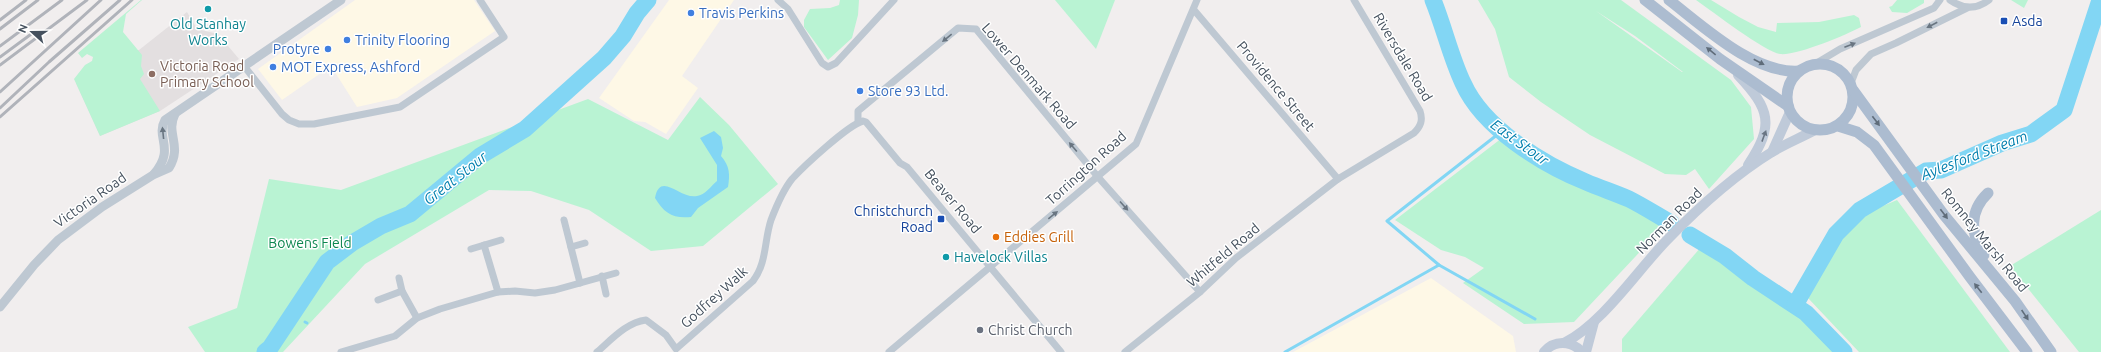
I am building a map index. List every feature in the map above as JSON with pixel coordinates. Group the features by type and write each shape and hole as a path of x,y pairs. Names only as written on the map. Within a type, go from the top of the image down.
{"main road":[{"path":"1645,0 1789,109 1796,121 1805,127 1823,131 1838,126 1846,119 1854,100 1852,86 1845,74 1836,67 1826,64 1816,64 1799,71 1778,70 1765,66 1742,54 1670,0"},
{"path":"1729,65 1749,87 1761,104 1765,116 1766,131 1759,149 1745,170"},
{"path":"1772,152 1789,109 1788,86 1799,71"},
{"name":"Romney Marsh Road","path":"1852,86 1944,215 2015,301 2050,352"},
{"path":"1838,126 1856,132 1874,145 1907,192 2027,352"},
{"name":"Norman Road","path":"1544,352 1550,346 1577,336 1595,320 1666,241 1687,220 1745,170 1772,152 1815,130"},
{"path":"1988,193 1976,208 1973,229 1977,244 2015,301"},
{"name":"Norman Road","path":"1586,352 1595,320"},
{"path":"1564,342 1572,344 1582,352"}],"street":[{"name":"Victoria Road","path":"0,307 34,265 58,240 83,219 153,175 161,165 166,151 162,124 165,120 341,0"},
{"path":"244,66 282,114 289,120 299,124 314,124 400,107 504,37 480,0"},
{"path":"778,0 788,9 822,63 828,67 836,63 894,0"},
{"name":"Torrington Road","path":"990,266 1136,144 1197,0"},
{"name":"Riversdale Road","path":"1338,179 1414,133 1421,123 1420,111 1354,0"},
{"path":"1816,64 1840,49 1934,8 1940,0"},
{"path":"1950,0 1957,5 1967,8"},
{"path":"1852,86 1856,70 1871,54 1967,8 1979,6 1989,0"},
{"name":"Providence Street","path":"1194,10 1338,179"},
{"name":"Lower Denmark Road","path":"858,122 858,111 958,28 968,27 976,29 1098,177 1200,292"},
{"name":"Beaver Road","path":"858,122 866,122 900,163 907,167 1061,352"},
{"name":"Godfrey Walk","path":"597,352 627,327 637,321 646,320 666,335 676,349 754,281 760,272 764,261 771,221 778,204 792,180 850,127 858,122"},
{"name":"Whitfeld Road","path":"1125,352 1200,292 1236,258 1338,179"},
{"path":"564,220 580,283"},
{"path":"471,249 501,240"},
{"path":"571,247 585,243"},
{"path":"484,245 498,292"},
{"path":"889,352 990,266"},
{"path":"341,352 395,336 417,318 440,309 498,292 515,291 535,293 616,273"},
{"path":"602,276 606,294"},
{"path":"399,278 402,292 417,318"},
{"path":"378,300 402,292"}],"shaded area":[{"path":"355,0 474,0 495,31 397,98 357,107 331,66 282,100 258,69"},
{"path":"669,0 734,0 682,76 698,88 666,134 645,122 634,121 599,98"},
{"name":"Victoria Road Primary School","path":"187,12 197,29 218,34 239,59 160,111 100,136 76,83 104,60 125,50 139,50"},
{"path":"1431,278 1513,336 1516,352 1293,352"}],"green space":[{"path":"141,0 126,14 123,32 142,55 141,66 144,74 140,79 160,111 100,136 74,79 85,65 92,61 93,57 87,54 82,58 78,53"},
{"path":"840,0 859,0 858,15 852,38 828,60 804,27 804,20 810,9 830,8 839,5"},
{"path":"1055,0 1115,0 1096,49"},
{"path":"1478,0 1621,0 1731,80 1751,107 1754,139 1709,189 1695,169 1686,175 1665,174 1590,135 1541,102 1509,77 1495,29","holes":["1596,11 1635,36 1683,72"]},
{"path":"1696,0 1711,0 1758,27 1776,32 1777,23 1819,22 1854,15 1859,18 1861,27 1833,40 1797,52 1780,54 1773,52 1751,39"},
{"path":"1897,0 1924,0 1924,3 1907,13 1892,12 1889,7 1892,6"},
{"path":"2011,0 2028,0 2024,8"},
{"name":"Bowens Field","path":"700,97 729,125 778,184 703,246 651,251 589,210 531,191 489,190 365,264 283,352 205,352 188,327 237,308 269,179 341,190 588,99 668,140"},
{"path":"1502,138 1574,185 1652,214 1666,224 1574,322 1524,324 1463,283 1484,268 1465,257 1441,250 1395,220"},
{"path":"1897,200 2010,352 1859,352 1808,298 1842,238 1866,213"},
{"path":"2101,210 2101,352 2079,352 2010,266"},
{"path":"1701,247 1789,306 1838,352 1622,352 1622,339"}],"water":[{"path":"714,131 721,137 723,148 721,156 729,171 728,187 698,208 691,217 679,217 670,214 662,208 655,198 661,186 672,188 691,196 697,196 705,192 717,181 717,165 700,138"}],"waterway":[{"name":"Great Stour","path":"265,352 270,348 327,262 352,243 381,226 410,214 480,156 525,129 604,58 623,36 637,13 648,0"},
{"name":"East Stour","path":"1433,0 1463,83 1472,99 1484,115 1516,143 1533,155 1586,182 1629,199 1671,223"},
{"name":"Aylesford Stream","path":"1795,305 1836,234 1860,210 1926,171 1941,170 2002,143 2031,134 2064,110 2100,0"},
{"path":"1502,131 1387,221 1439,265 1535,319"},
{"name":"East Stour","path":"1690,235 1725,256 1753,278 1806,313 1844,352"},
{"path":"1285,352 1439,265"},
{"name":"Great Stour","path":"291,313 295,316"}],"railway":[{"path":"0,20 26,0"},
{"path":"0,29 38,0"},
{"path":"0,46 62,0"},
{"path":"0,65 87,0"},
{"path":"0,92 101,0"},
{"path":"0,108 49,62 120,0"},
{"path":"0,117 132,0"},
{"path":"0,57 34,32"}],"place":[{"name":"Old Stanhay Works","path":"208,9"},
{"name":"Travis Perkins","path":"691,13"},
{"name":"Asda","path":"2004,21"},
{"name":"Trinity Flooring","path":"347,40"},
{"name":"Protyre","path":"328,49"},
{"name":"MOT Express, Ashford","path":"273,67"},
{"name":"Victoria Road Primary School","path":"152,74"},
{"name":"Store 93 Ltd.","path":"860,91"},
{"name":"Christchurch Road","path":"941,219"},
{"name":"Eddies Grill","path":"996,237"},
{"name":"Havelock Villas","path":"946,257"},
{"name":"Christ Church","path":"980,330"}]}
